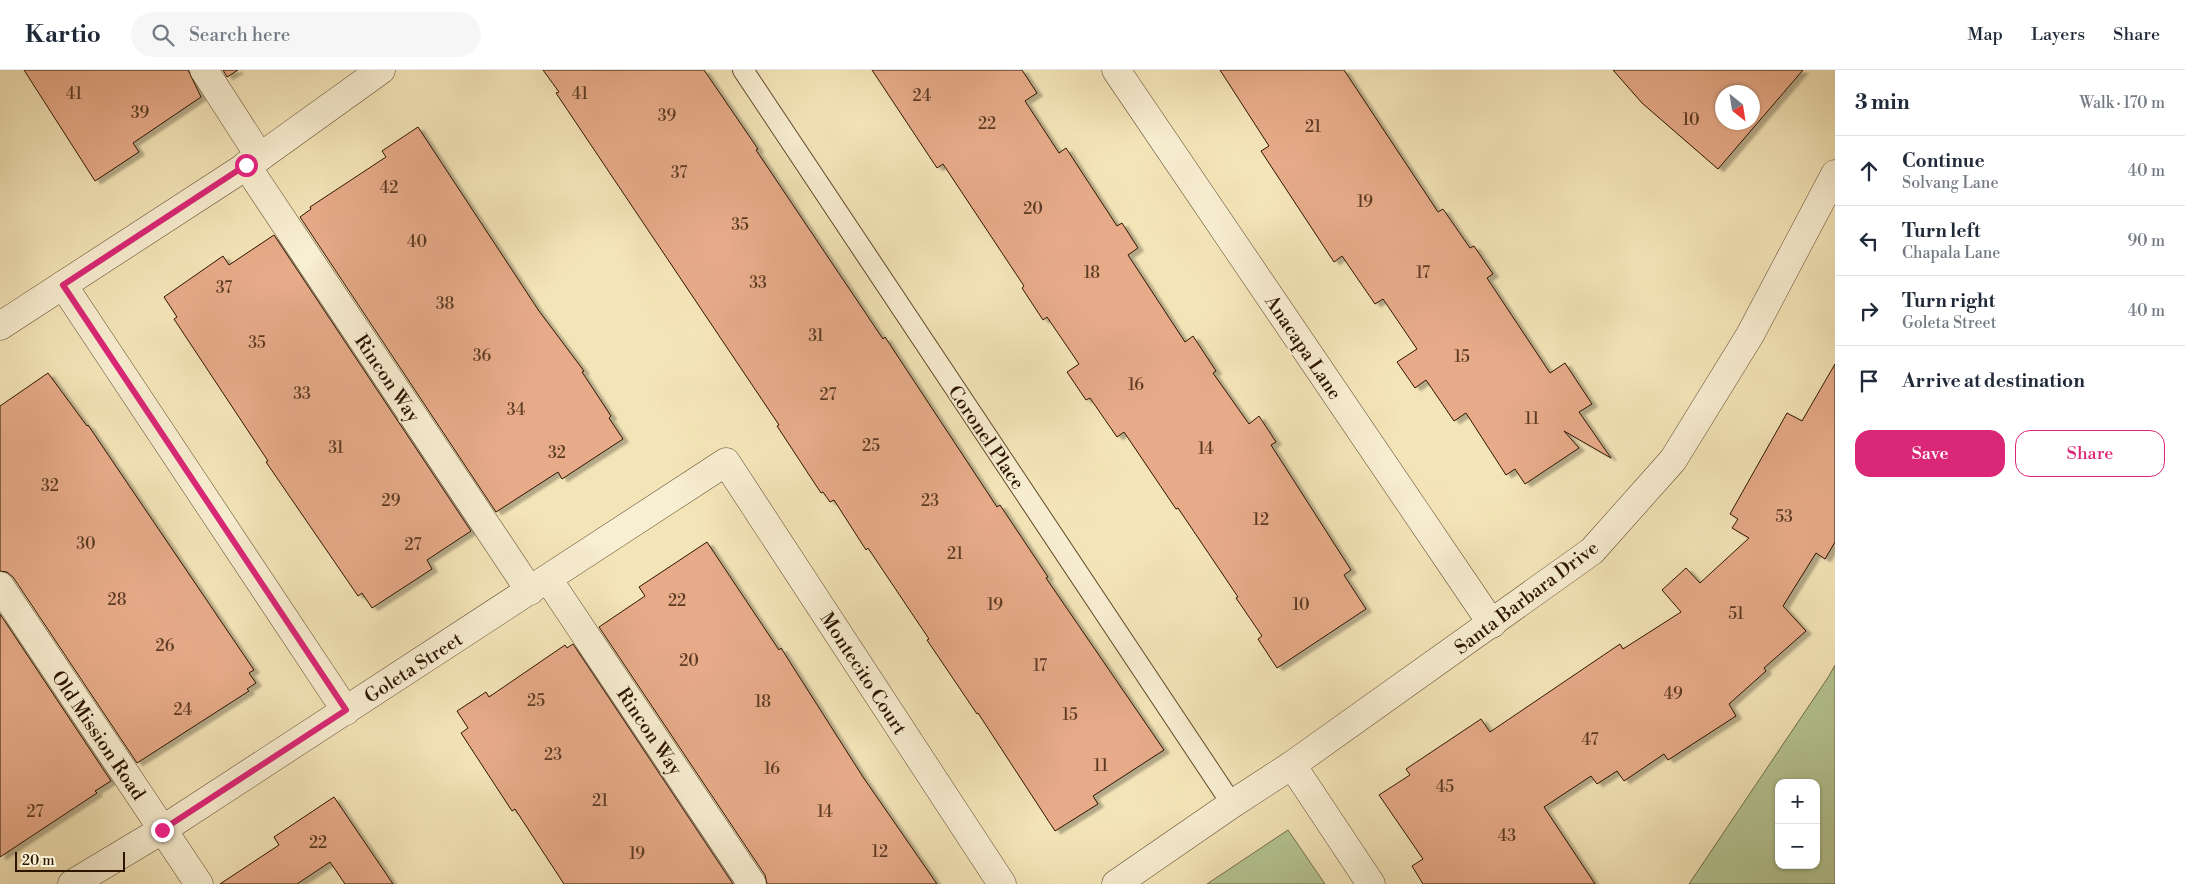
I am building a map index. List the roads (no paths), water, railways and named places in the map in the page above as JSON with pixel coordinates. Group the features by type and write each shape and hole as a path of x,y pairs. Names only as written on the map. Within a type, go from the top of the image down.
{"street":[{"name":"Rincon Way","path":"204,70 253,161 539,585 752,884"},
{"path":"0,326 253,161 381,70"},
{"name":"Anacapa Lane","path":"1116,70 1492,624"},
{"name":"Santa Barbara Drive","path":"1116,884 1292,765 1592,551 1673,460 1750,335 1835,174"},
{"path":"63,285 346,710"},
{"name":"Goleta Street","path":"72,884 162,830 726,462"},
{"name":"Montecito Court","path":"726,462 1002,884"},
{"name":"Old Mission Road","path":"0,586 199,884"},
{"path":"1292,765 1371,884"}],"lane":[{"name":"Coronel Place","path":"743,70 1232,804"}]}
